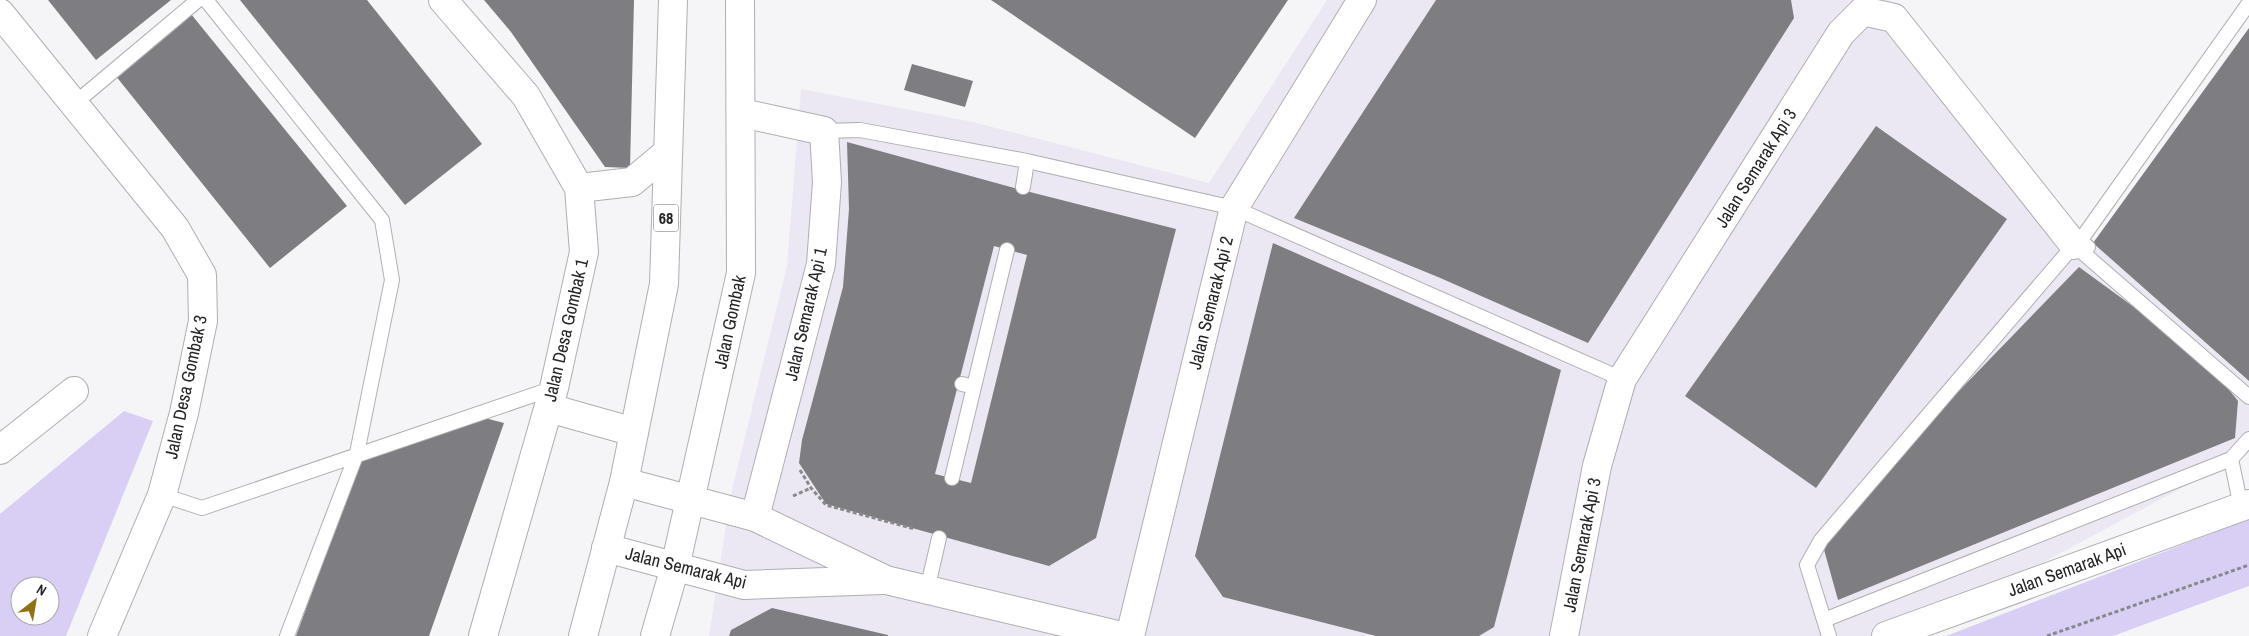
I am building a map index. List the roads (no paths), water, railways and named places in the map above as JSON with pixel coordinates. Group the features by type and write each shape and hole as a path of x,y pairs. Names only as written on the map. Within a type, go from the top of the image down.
{"street":[{"name":"Jalan Desa Gombak 1","path":"443,0 526,96 578,188 584,252 552,398 483,636"},
{"name":"68","path":"583,636 624,482 664,284 673,0"},
{"name":"Jalan Gombak","path":"655,636 676,567 742,273 740,0"},
{"name":"Jalan Semarak Api 2","path":"1130,636 1234,208 1362,0"},
{"name":"Jalan Semarak Api 3","path":"1564,636 1597,466 1622,379 1842,33 1863,11 1894,18 2074,245"},
{"name":"Jalan Desa Gombak 3","path":"0,13 175,228 202,275 203,321 184,413 162,495 102,636"},
{"path":"742,113 824,131"},
{"name":"Jalan Semarak Api 1","path":"755,517 821,264 827,182 824,131"},
{"path":"578,188 632,182 668,152"},
{"path":"0,450 74,391"},
{"path":"552,398 634,432"},
{"name":"Jalan Semarak Api","path":"624,482 755,517 886,580 1122,636"},
{"name":"Jalan Semarak Api","path":"1886,636 2245,506"},
{"name":"Jalan Semarak Api","path":"606,548 744,585 886,580"}],"lane":[{"path":"74,104 198,0"},
{"path":"206,0 382,220 392,280 358,453 287,636"},
{"path":"2249,3 2080,241 2249,386"},
{"path":"824,131 860,130 1027,161 1234,208 1622,379"},
{"path":"1023,187 1027,161"},
{"path":"1829,636 1807,565 1821,540 2074,245 2249,398"},
{"path":"952,478 968,386 1007,250"},
{"path":"162,495 202,508 358,453 552,398"},
{"path":"1824,620 2231,459 2249,439"},
{"path":"2231,459 2245,506"},
{"path":"927,590 939,538"}]}
